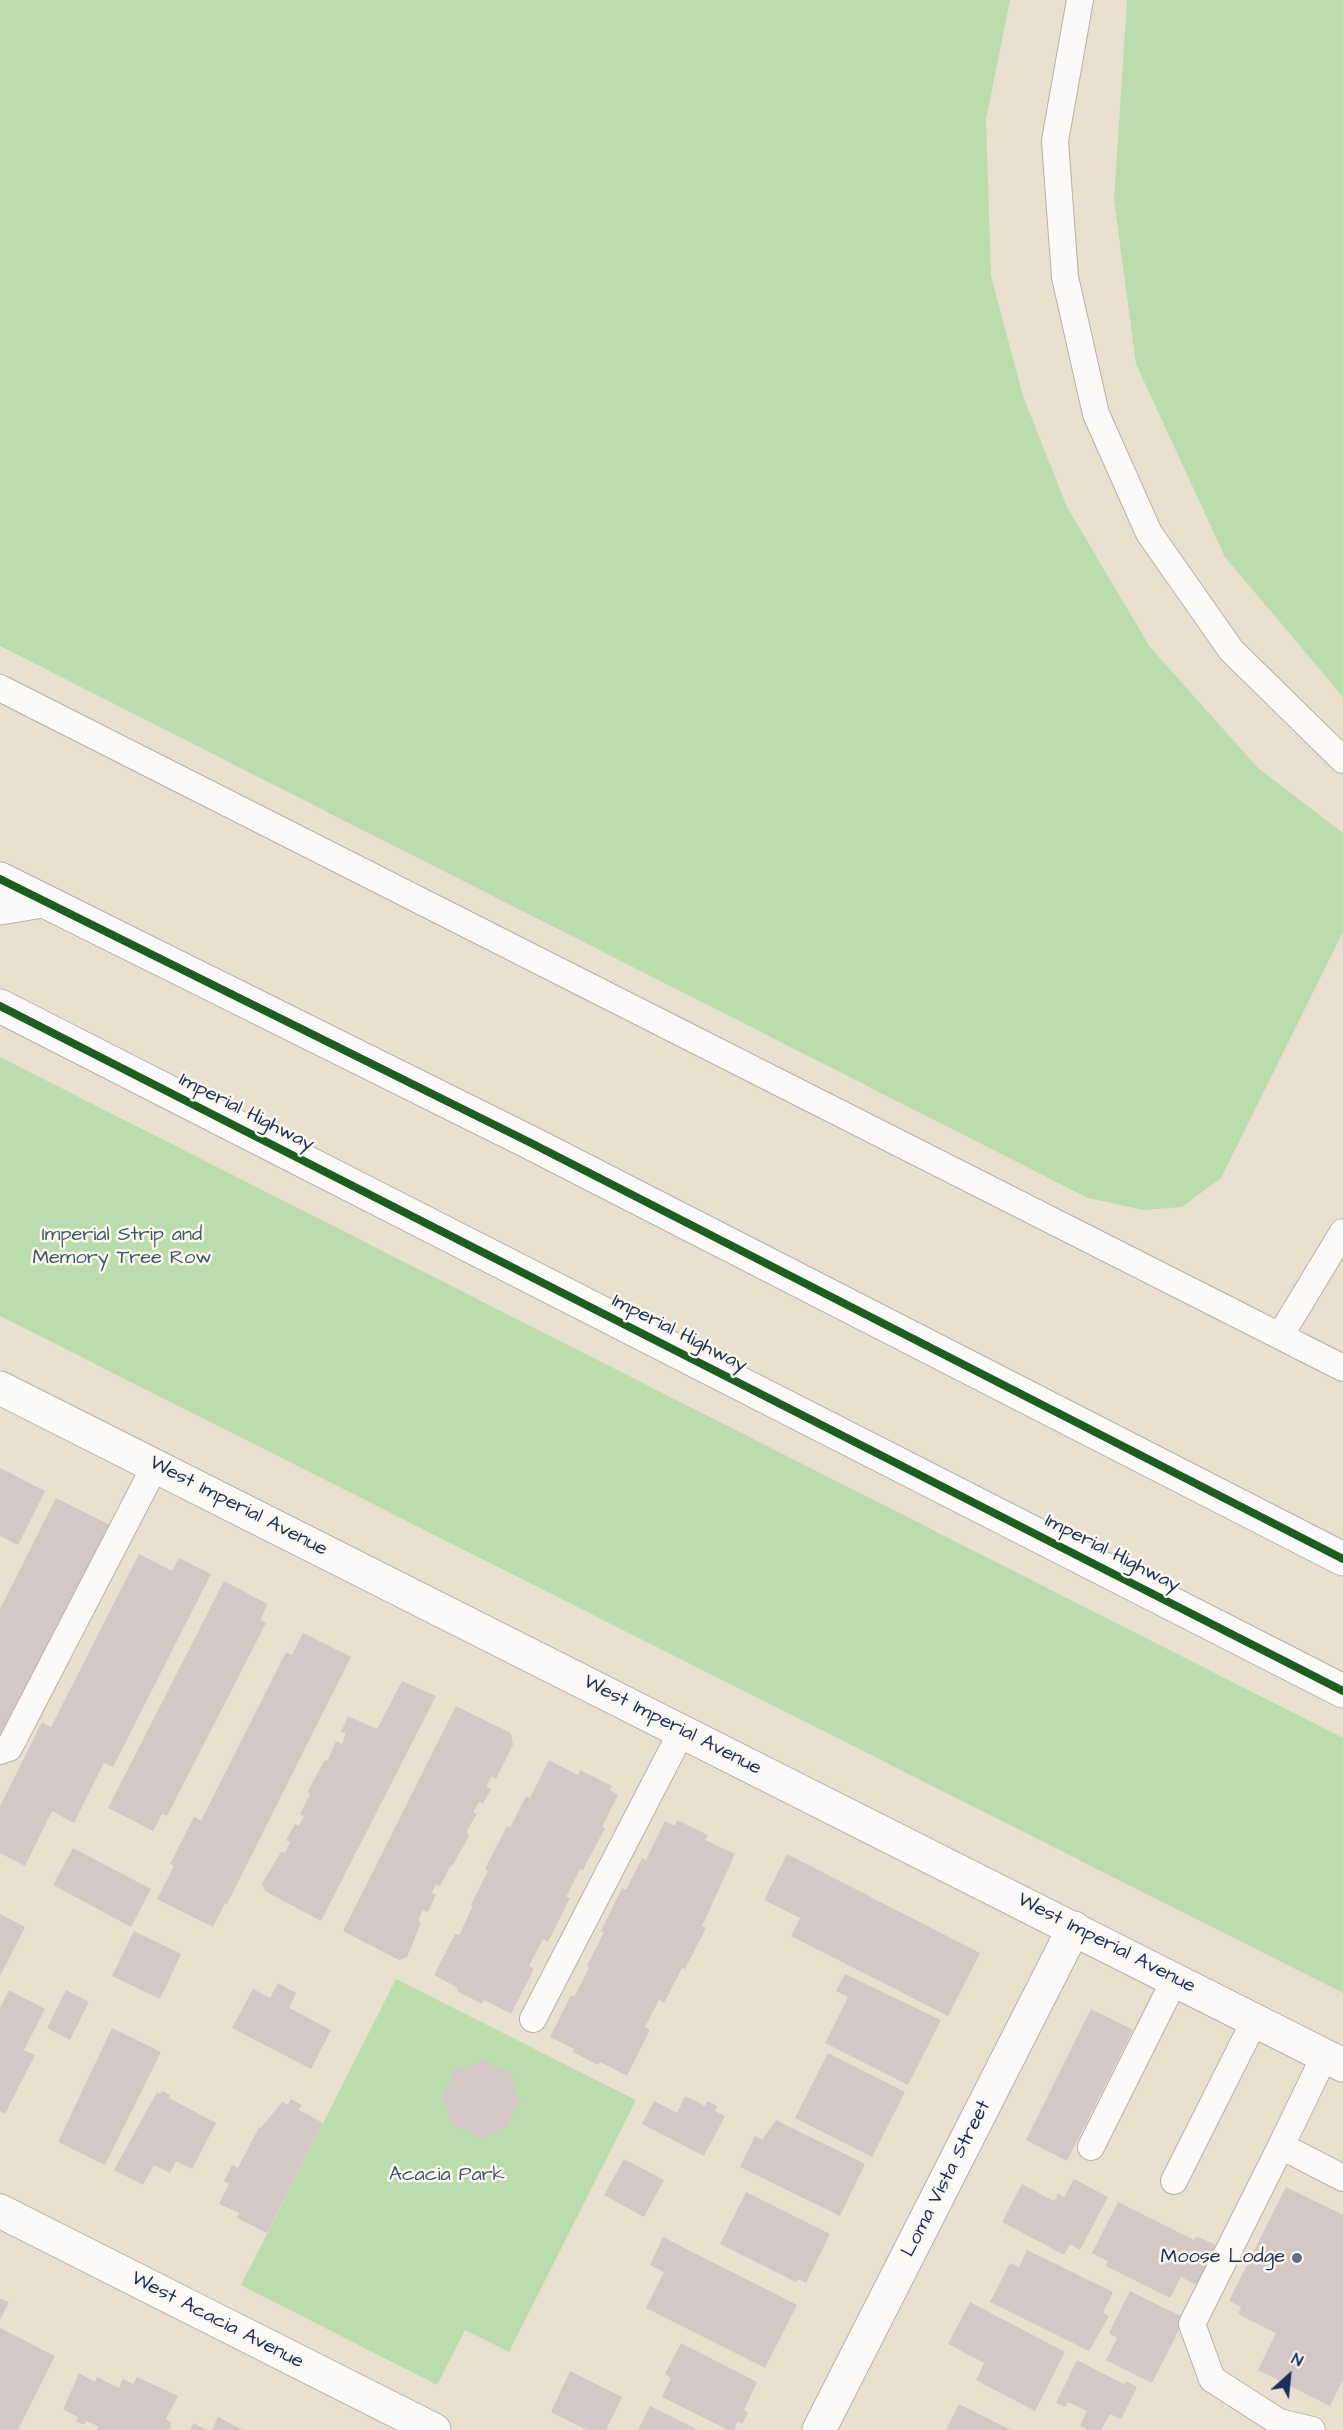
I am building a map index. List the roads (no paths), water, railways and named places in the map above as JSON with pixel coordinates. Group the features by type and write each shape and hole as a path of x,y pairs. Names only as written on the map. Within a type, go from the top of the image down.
{"main road":[{"path":"0,879 520,1138 1343,1559"},
{"path":"0,908 42,901"},
{"name":"Imperial Highway","path":"0,1006 1343,1691"},
{"name":"West Imperial Avenue","path":"0,1388 1334,2060"},
{"name":"Loma Vista Street","path":"819,2430 1074,1928"},
{"name":"West Acacia Avenue","path":"0,2211 434,2430"}],"lane":[{"path":"1080,0 1055,141 1065,277 1096,414 1149,533 1225,640 1263,682 1343,759"},
{"path":"0,688 1343,1368"},
{"path":"1280,1336 1343,1232"},
{"path":"0,1751 9,1748 155,1466"},
{"path":"533,2019 682,1731"},
{"path":"1091,2147 1175,1979"},
{"path":"1174,2181 1255,2020"},
{"path":"1312,2430 1279,2422 1212,2379 1192,2324 1281,2146 1334,2060"},
{"path":"1281,2146 1343,2178"}],"place":[{"name":"Moose Lodge","path":"1297,2258"}],"park label":[{"name":"Imperial Strip and Memory Tree Row","path":"122,1248"},
{"name":"Acacia Park","path":"447,2176"}]}
